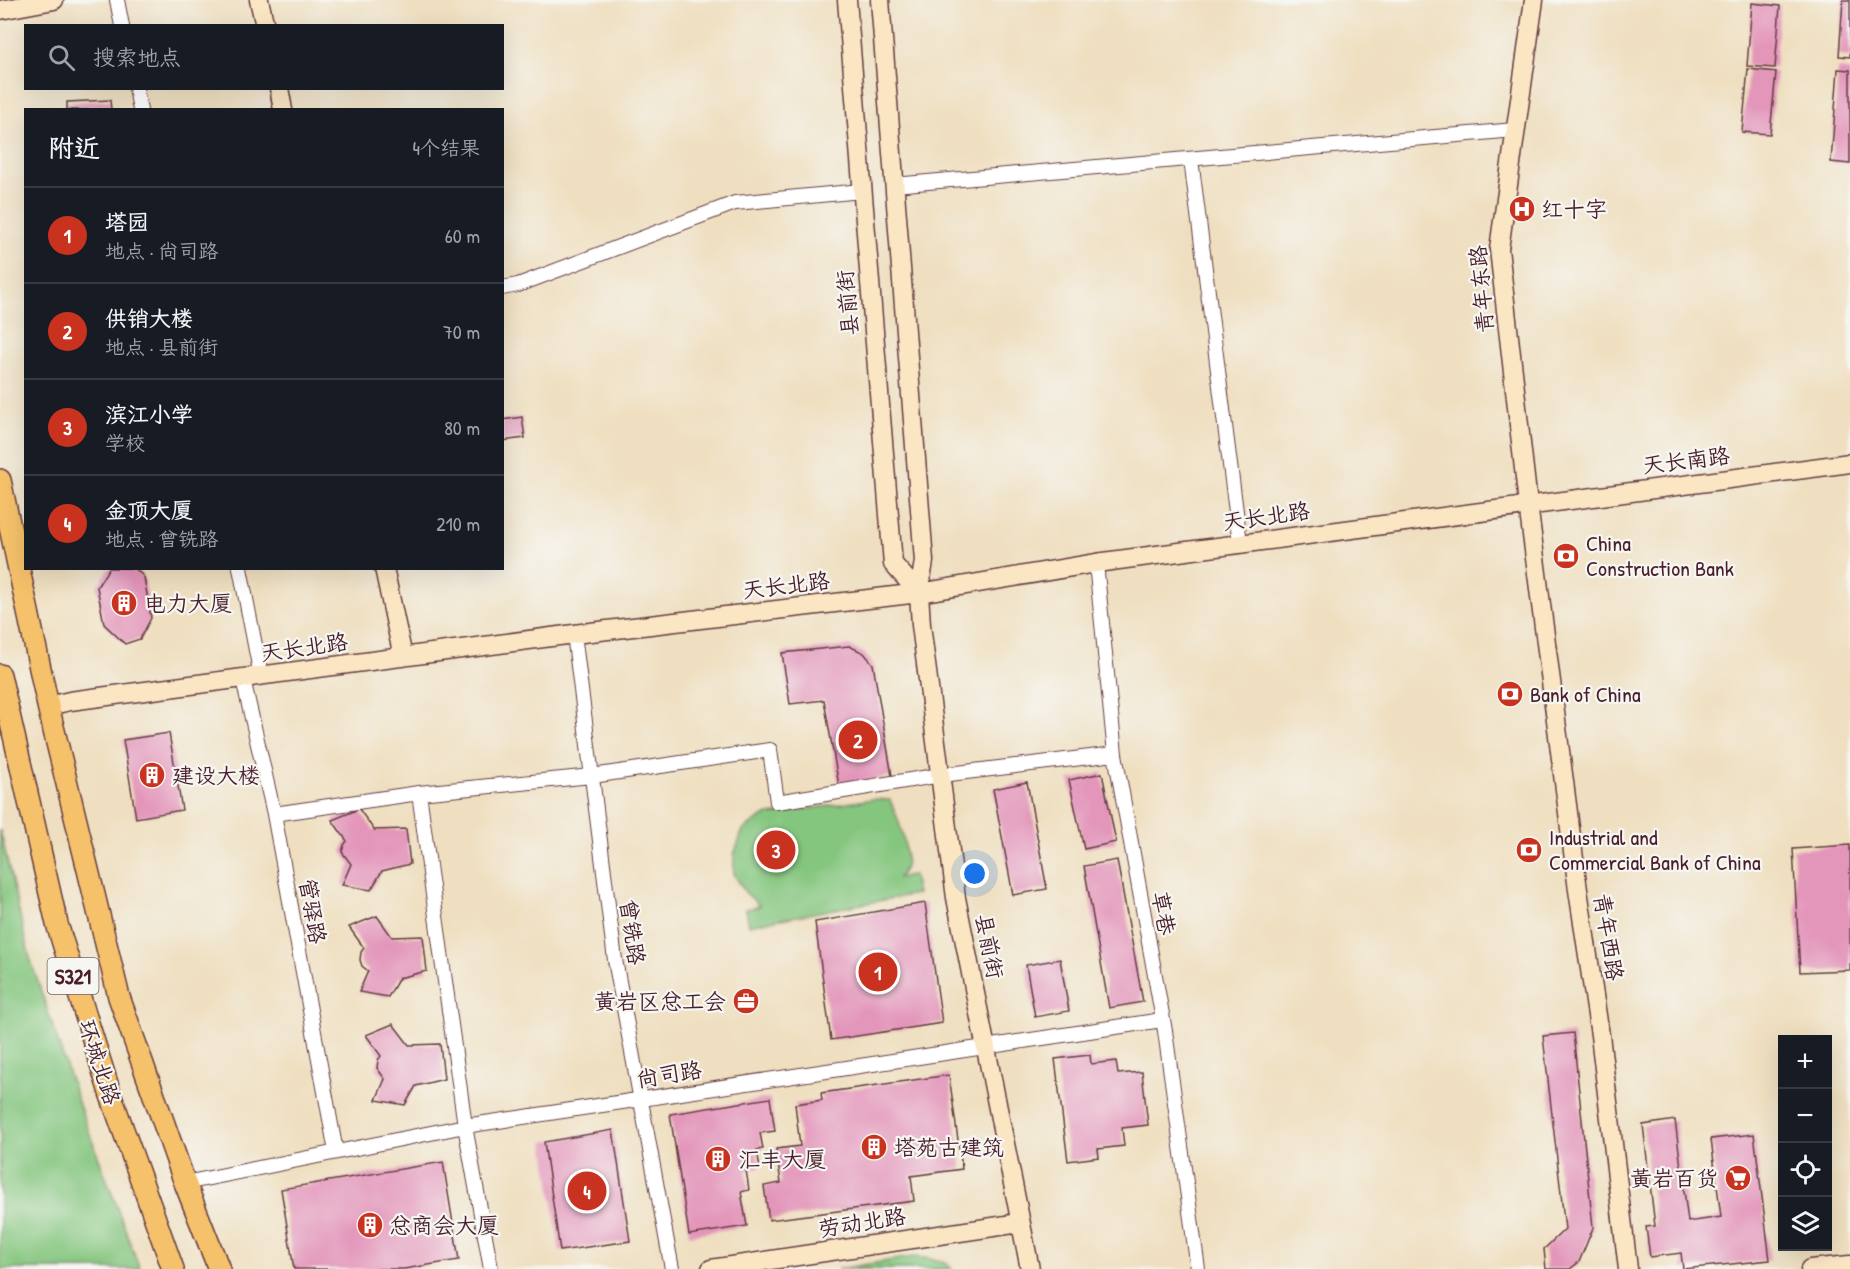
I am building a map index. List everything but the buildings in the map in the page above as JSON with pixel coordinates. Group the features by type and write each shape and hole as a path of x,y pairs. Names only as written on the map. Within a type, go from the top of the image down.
{"main road":[{"name":"环城北路","path":"0,480 48,706 118,997 219,1269"},
{"name":"环城北路","path":"0,675 57,924 110,1093 173,1269"}],"street":[{"path":"0,10 54,0"},
{"path":"117,0 122,24"},
{"path":"259,0 265,24"},
{"name":"县前街","path":"847,0 893,564 919,593"},
{"name":"县前街","path":"880,0 924,561 919,593 957,898 1015,1199 1018,1269"},
{"name":"青年东路","path":"1528,504 1498,249 1534,0"},
{"path":"136,90 140,108"},
{"path":"279,90 283,108"},
{"path":"894,185 1515,130"},
{"path":"1191,159 1240,543"},
{"path":"504,288 518,285 735,203 862,192"},
{"name":"天长南路","path":"1528,504 1850,462"},
{"name":"天长北路","path":"48,706 70,701 574,634 919,593 1096,563 1528,504"},
{"name":"青年西路","path":"1528,504 1578,890 1600,1035 1628,1269"},
{"name":"草巷","path":"1096,563 1115,754 1165,1031 1198,1269"},
{"path":"240,570 261,676"},
{"path":"384,570 403,657"},
{"name":"曾铣路","path":"574,634 615,960 672,1269"},
{"name":"管驿路","path":"243,679 274,814 336,1152"},
{"path":"274,814 418,793 592,776 770,750 777,802 941,775 1115,754"},
{"path":"418,793 465,1126 491,1269"},
{"name":"尚司路","path":"185,1182 465,1126 1162,1020"},
{"name":"县前街","path":"1015,1224 1030,1269"},
{"name":"劳动北路","path":"711,1269 1015,1224"},
{"path":"1810,1269 1850,1265"}],"green space":[{"path":"873,799 890,800 904,841 906,858 905,868 898,878 913,875 917,894 749,925 746,909 760,906 745,892 734,874 734,855 743,830 764,816"},
{"path":"0,830 29,955 79,1105 140,1269 0,1269"},
{"path":"913,1257 939,1261 952,1269 837,1269"}],"place":[{"name":"红十字","path":"1522,209"},
{"name":"China Construction Bank","path":"1566,556"},
{"name":"电力大厦","path":"124,603"},
{"name":"Bank of China","path":"1510,694"},
{"name":"供销大楼","path":"858,740"},
{"name":"建设大楼","path":"152,775"},
{"name":"滨江小学","path":"776,850"},
{"name":"Industrial and Commercial Bank of China","path":"1529,850"},
{"name":"塔园","path":"878,972"},
{"name":"黄岩区总工会","path":"746,1001"},
{"name":"塔苑古建筑","path":"874,1147"},
{"name":"汇丰大厦","path":"718,1159"},
{"name":"黄岩百货","path":"1738,1178"},
{"name":"金顶大厦","path":"587,1191"},
{"name":"总商会大厦","path":"370,1225"}]}
